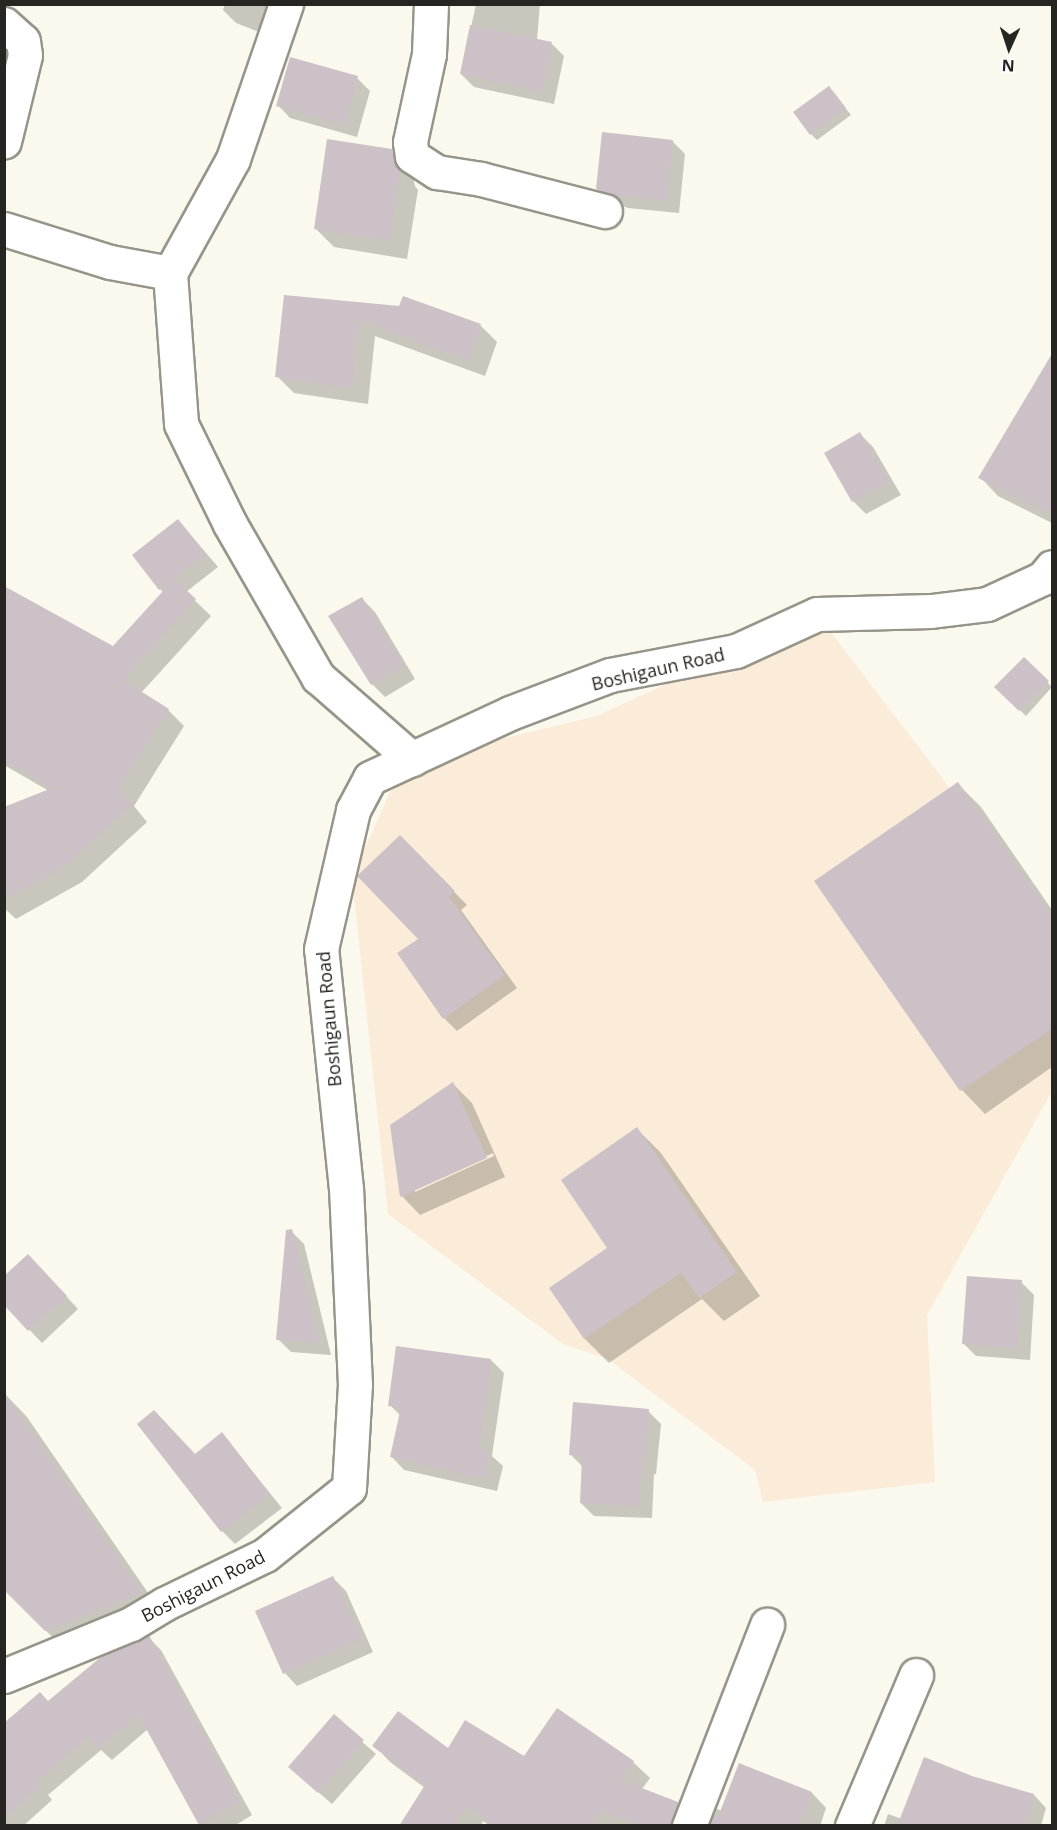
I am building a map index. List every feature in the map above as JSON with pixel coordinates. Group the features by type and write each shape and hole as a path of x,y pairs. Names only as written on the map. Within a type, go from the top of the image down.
{"street":[{"path":"286,4 233,159 170,273 181,424 230,524 318,677 411,759"},
{"path":"431,4 429,54 410,142 412,156 437,172 481,179 605,211"},
{"path":"4,24 23,41 25,55 4,141"},
{"path":"4,229 110,262 170,273"},
{"name":"Boshigaun Road","path":"4,1676 131,1624 164,1604 265,1555 350,1488 356,1385 346,1189 321,950 354,810 370,778 510,713 610,675 736,651 817,614 931,611 987,604 1043,578 1053,567"},
{"path":"689,1826 767,1624"},
{"path":"852,1826 916,1675"}],"shaded area":[{"path":"817,614 1052,922 1052,1091 927,1315 935,1482 763,1502 755,1470 608,1359 563,1344 388,1214 352,877 390,792 426,767 488,742 597,716"}],"building":[{"path":"470,25 552,42 542,92 460,74"},
{"path":"290,57 358,76 345,125 276,106"},
{"path":"829,86 846,108 810,135 793,112"},
{"path":"602,132 673,140 667,201 614,195 596,189"},
{"path":"327,139 392,149 396,166 400,170 389,241 314,229"},
{"path":"284,295 399,306 403,296 481,324 468,360 358,320 352,388 275,377"},
{"path":"1053,352 1053,514 978,478"},
{"path":"860,432 889,482 852,502 824,453"},
{"path":"178,519 206,554 159,590 132,555"},
{"path":"174,579 196,599 123,680 169,709 118,789 132,805 65,866 4,900 4,807 52,788 4,760 4,586 113,646"},
{"path":"362,597 404,665 371,685 328,616"},
{"path":"1024,657 1049,681 1019,711 994,687"},
{"path":"958,782 1053,918 1053,1028 960,1091 814,881"},
{"path":"400,835 455,891 449,897 505,975 443,1019 397,953 418,939 357,876"},
{"path":"453,1082 487,1158 400,1197 390,1125"},
{"path":"637,1127 737,1272 699,1298 681,1273 584,1339 549,1288 607,1248 561,1180"},
{"path":"292,1229 319,1343 276,1340 286,1230"},
{"path":"28,1254 67,1296 28,1331 4,1305 4,1276"},
{"path":"967,1276 1022,1280 1017,1348 962,1344"},
{"path":"396,1346 491,1359 479,1449 490,1451 484,1479 390,1457 401,1407 388,1406"},
{"path":"4,1392 142,1593 45,1631 4,1590"},
{"path":"573,1402 649,1409 644,1462 641,1462 640,1506 580,1503 582,1456 569,1455"},
{"path":"154,1410 195,1454 222,1432 270,1494 221,1532 137,1424"},
{"path":"333,1576 362,1639 283,1674 255,1611"},
{"path":"149,1635 240,1802 199,1825 138,1714 98,1749 88,1737 36,1782 40,1786 4,1818 4,1723 40,1692 48,1701 101,1657"},
{"path":"557,1708 634,1761 621,1780 678,1802 671,1826 640,1826 600,1811 590,1826 495,1826 467,1806 454,1826 399,1826 425,1785 372,1746 398,1711 448,1748 465,1720 524,1756"},
{"path":"334,1714 364,1740 318,1793 288,1767"},
{"path":"924,1757 972,1776 1034,1794 1025,1826 897,1826"},
{"path":"739,1763 812,1792 799,1826 709,1826 713,1815 718,1817"}]}
